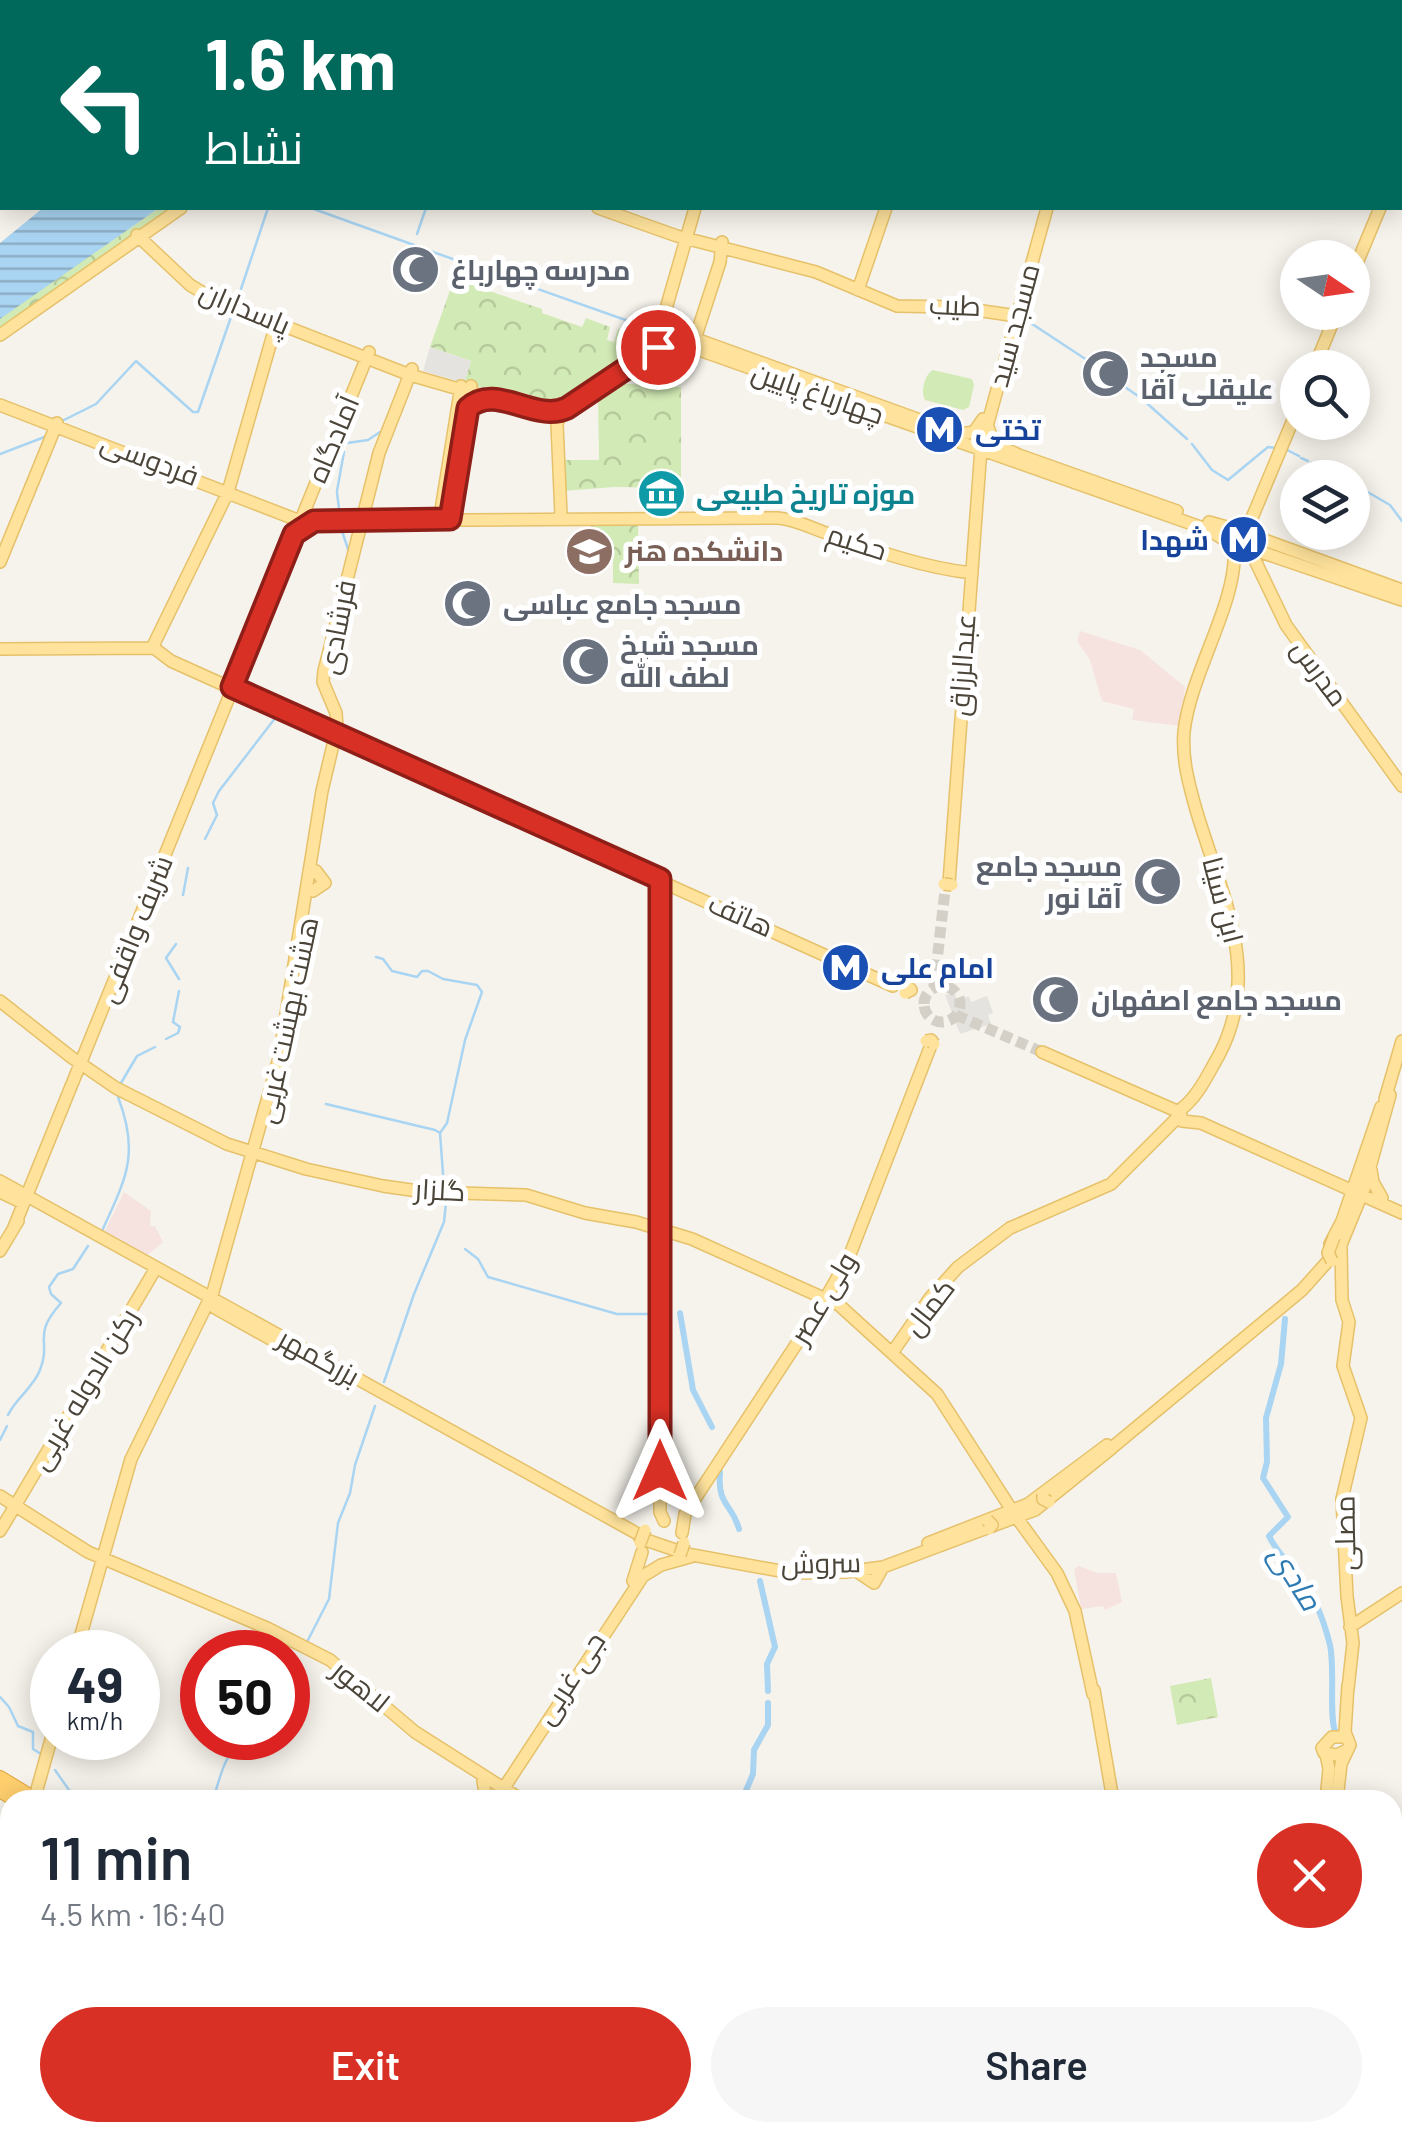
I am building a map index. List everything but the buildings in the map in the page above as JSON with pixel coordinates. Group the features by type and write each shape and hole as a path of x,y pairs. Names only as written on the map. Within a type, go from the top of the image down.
{"main road":[{"path":"0,333 96,266 144,239 176,210"},
{"name":"طیب","path":"606,210 683,239 796,261 859,280 907,304 975,306 1014,316"},
{"path":"542,412 550,424 558,518 561,514 557,424 562,410 638,357 662,334 683,239 694,210"},
{"path":"859,280 882,210"},
{"name":"مسجد سید","path":"969,442 987,416 1044,210"},
{"path":"1366,240 1379,210"},
{"name":"پاسداران","path":"144,239 195,283 410,377"},
{"path":"662,334 701,340 726,245"},
{"path":"0,653 155,651 228,491 281,322"},
{"name":"چهارباغ پایین","path":"662,334 683,349 701,340 726,355 969,442 1019,455 1055,471"},
{"name":"آمادگاه","path":"294,534 363,355"},
{"path":"410,377 548,408 585,392"},
{"path":"410,377 466,388 542,412 562,410"},
{"name":"فرشادی","path":"335,738 336,713 323,677 375,470 410,377"},
{"path":"444,385 463,406"},
{"path":"447,515 466,388"},
{"path":"463,406 490,397"},
{"name":"فردوسی","path":"0,403 298,516"},
{"path":"969,442 987,416"},
{"path":"987,416 991,440 1019,455"},
{"path":"0,562 56,425"},
{"path":"1232,546 1234,529 1249,525 1285,440"},
{"name":"چهارباغ پایین","path":"969,442 999,456 1055,471 1180,516 1223,536 1240,554 1255,550 1284,553 1387,588 1402,600"},
{"name":"عبدالرزاق","path":"948,884 978,491 969,442"},
{"name":"عبدالرزاق","path":"969,442 970,573"},
{"path":"978,491 982,459 999,456"},
{"name":"حکیم","path":"298,516 314,521 447,515 790,519 930,566 970,573"},
{"name":"چهارباغ پایین","path":"1180,516 1234,529"},
{"path":"294,534 314,521"},
{"name":"مدرس","path":"1249,525 1286,626 1402,786"},
{"name":"شریف واقفی","path":"0,1251 30,1203 35,1177 80,1062 234,692 294,534"},
{"name":"ابن سینا","path":"1189,1112 1225,1048 1242,991 1235,916 1189,766 1187,732 1194,686 1235,564 1232,546"},
{"path":"1235,564 1255,550"},
{"name":"هاتف","path":"155,651 335,738 899,987"},
{"path":"314,870 325,882 310,891 300,879 314,870 335,738"},
{"path":"654,876 660,896 662,1539"},
{"path":"660,896 676,886"},
{"name":"هشت بهشت غربی","path":"204,1321 220,1304 253,1152 279,1058 310,891"},
{"name":"گلزار","path":"0,998 80,1062 145,1104 253,1152 344,1178 425,1192 526,1194 585,1213 659,1227 701,1241 840,1304 895,1349 931,1388 964,1430 1017,1515"},
{"path":"1357,1190 1402,1041"},
{"name":"ولی عصر","path":"662,1539 855,1246 930,1044"},
{"path":"1042,1051 1189,1112 1402,1210"},
{"path":"1332,1257 1402,1056"},
{"name":"کمال","path":"895,1349 944,1282 976,1252 1010,1228 1111,1184 1189,1112"},
{"path":"1330,1178 1354,1170 1365,1211 1382,1201"},
{"path":"15,1222 16,1204 3,1189 35,1177"},
{"path":"1330,1178 1341,1194 1373,1182 1382,1201"},
{"name":"بزرگمهر","path":"3,1189 220,1304 574,1501 662,1539 650,1561 661,1565"},
{"name":"مصلی","path":"1332,1257 1333,1274 1340,1287 1339,1304 1346,1320 1340,1356 1342,1378 1358,1418 1338,1498 1351,1672 1338,1790"},
{"name":"مصلی","path":"1332,1257 1349,1322 1340,1356"},
{"name":"سروش","path":"662,1539 772,1564 809,1568 875,1566 1017,1515 1111,1446 1332,1257"},
{"name":"بزرگمهر","path":"140,1263 220,1304"},
{"name":"رکن الدوله غربی","path":"0,1531 153,1273"},
{"path":"834,1280 840,1304"},
{"path":"84,1630 131,1459 204,1321 218,1315 220,1304"},
{"path":"924,1549 1017,1515 1046,1498 1111,1446"},
{"name":"لاهور","path":"0,1500 104,1563 262,1630"},
{"path":"1017,1515 1061,1571 1076,1601 1099,1694 1096,1709 1112,1787"},
{"path":"1017,1515 1066,1588 1099,1694"},
{"name":"سروش","path":"662,1539 744,1566 808,1574 854,1571 874,1583 875,1566"},
{"name":"جی غربی","path":"640,1574 661,1565 662,1539"},
{"name":"جی غربی","path":"504,1790 511,1773 662,1539"},
{"path":"1350,1634 1402,1593"},
{"name":"لاهور","path":"310,1653 354,1678 415,1732 496,1790"},
{"name":"لاهور","path":"310,1653 338,1673 363,1699 422,1742 469,1768"},
{"path":"354,1678 368,1676"},
{"path":"1327,1790 1326,1754 1337,1755 1343,1741"},
{"path":"34,1790 46,1760"},
{"path":"483,1778 511,1773 508,1790"},
{"path":"483,1778 496,1790"}],"shaded area":[{"path":"430,347 471,361 464,383 423,371"},
{"path":"1080,631 1140,650 1185,687 1181,726 1132,720 1134,709 1102,701 1090,660 1077,641"},
{"path":"954,991 957,1000 969,996 971,1002 987,996 993,1013 988,1015 991,1024 960,1034 945,995"},
{"path":"124,1192 151,1211 150,1226 155,1226 163,1242 145,1257 103,1235"},
{"path":"1079,1566 1097,1573 1116,1573 1122,1602 1105,1610 1103,1606 1081,1609 1074,1569"}],"green space":[{"path":"156,210 170,210 0,331 0,318"},
{"path":"454,279 582,327 586,318 610,327 607,340 614,342 618,329 630,333 629,340 645,345 556,405 547,406 464,383 471,361 430,347"},
{"path":"933,370 972,379 969,407 963,410 925,400 924,384"},
{"path":"613,383 681,387 681,488 562,491 560,460 599,460 598,392"},
{"path":"638,523 639,584 613,583 613,541 590,539 590,526"},
{"path":"1211,1678 1218,1717 1177,1725 1170,1686"}],"water":[{"path":"41,210 156,210 0,319 0,243"}],"waterway":[{"path":"240,292 267,210"},
{"path":"317,210 414,245"},
{"path":"417,234 425,210"},
{"path":"416,246 634,323"},
{"path":"1020,316 1090,362"},
{"path":"62,421 96,404 136,361 193,412 198,412 231,317"},
{"path":"1107,361 1119,383 1187,439"},
{"path":"347,443 368,440 380,432"},
{"path":"0,454 47,436"},
{"path":"1192,444 1212,470 1228,480 1268,447 1276,448"},
{"path":"1287,450 1299,456"},
{"path":"337,491 344,452"},
{"path":"1301,458 1306,460"},
{"path":"337,493 340,516"},
{"path":"1370,493 1390,505 1402,521"},
{"path":"342,531 349,552"},
{"path":"205,839 217,815 213,803 219,791 276,717"},
{"path":"183,895 188,868"},
{"path":"176,944 166,958 179,979"},
{"path":"376,957 383,959 392,971 417,977 428,971 443,979 477,985 482,992 465,1040 447,1123 440,1133 444,1187"},
{"path":"166,1039 178,1033 180,1027 173,1022 179,991"},
{"path":"121,1083 137,1056 155,1047"},
{"path":"102,1231 118,1196 129,1150 118,1097"},
{"path":"326,1104 440,1133"},
{"path":"384,1382 444,1222 446,1203"},
{"path":"8,1415 40,1370 44,1331 61,1303 49,1287 58,1274 73,1269 88,1246"},
{"path":"465,1249 478,1259 488,1277 617,1314 653,1314"},
{"path":"680,1313 693,1390 712,1427"},
{"name":"مادی","path":"1285,1319 1281,1364 1266,1418 1267,1462 1263,1478 1288,1517 1269,1536 1308,1590 1325,1626 1331,1655 1335,1731"},
{"path":"310,1636 329,1599 338,1523 375,1406"},
{"path":"0,1440 7,1426"},
{"path":"720,1472 723,1498 739,1529"},
{"path":"760,1581 775,1647 767,1664 768,1691"},
{"path":"0,1697 18,1726 30,1731"},
{"path":"746,1790 753,1774 754,1750 768,1725 768,1703"},
{"path":"216,1790 227,1760"},
{"path":"55,1770 69,1790"}],"tunnel":[{"path":"934,987 946,882"},
{"path":"942,986 955,991 960,1004 955,1017 942,1022 929,1017 924,1004 929,991 942,986"},
{"path":"956,1015 1042,1052"}],"place":[{"name":"مدرسه چهارباغ","path":"416,270"},
{"name":"مسجد علیقلی آقا","path":"1105,373"},
{"name":"تختی","path":"940,430"},
{"name":"موزه تاریخ طبیعی","path":"661,494"},
{"name":"شهدا","path":"1244,540"},
{"name":"دانشکده هنر","path":"590,551"},
{"name":"مسجد جامع عباسی","path":"468,604"},
{"name":"مسجد شیخ لطف الله","path":"585,661"},
{"name":"مسجد جامع آقا نور","path":"1157,882"},
{"name":"امام علی","path":"846,968"},
{"name":"مسجد جامع اصفهان","path":"1056,1000"}],"route":[{"path":"658,347 567,408 552,413 490,397 474,402 468,408 450,519 314,521 300,528 294,534 232,687 660,879 660,1471"}]}
